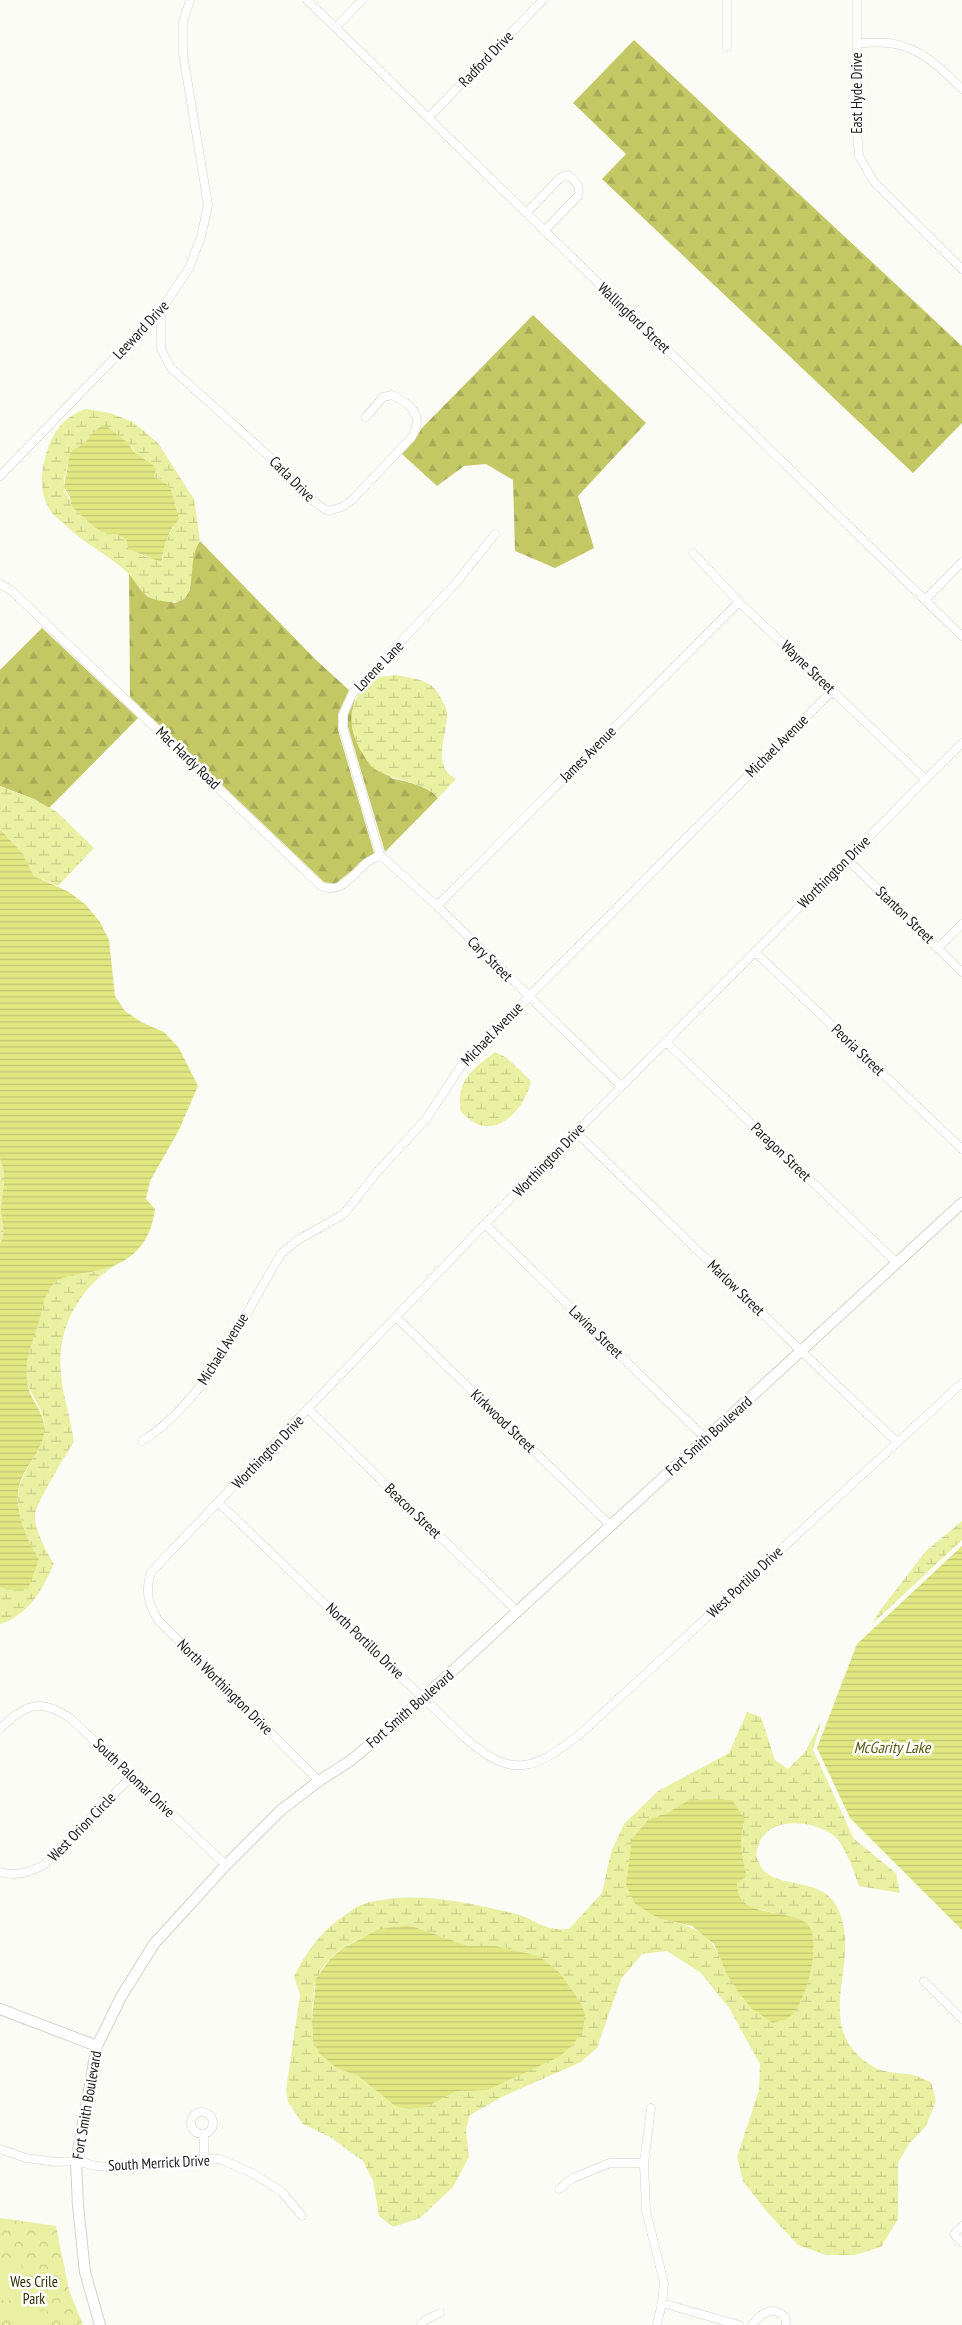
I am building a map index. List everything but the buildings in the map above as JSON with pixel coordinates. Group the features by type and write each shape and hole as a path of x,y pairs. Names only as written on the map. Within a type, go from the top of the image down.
{"street":[{"name":"Leeward Drive","path":"0,476 162,310 189,268 201,237 208,205 183,54 184,22 190,0"},
{"name":"Wallingford Street","path":"307,0 962,636"},
{"path":"336,27 362,0"},
{"name":"Radford Drive","path":"429,117 543,0"},
{"path":"727,0 727,46"},
{"name":"East Hyde Drive","path":"857,0 856,131 858,156 874,182 962,270"},
{"path":"858,43 891,43 913,51 935,62 962,89"},
{"path":"526,212 561,177 568,175 577,183 580,190 578,196 544,231"},
{"name":"Carla Drive","path":"162,310 161,349 171,368 272,459 314,502 328,511 342,507 351,501 411,438 417,429 418,419 410,405 392,395 383,397 366,417"},
{"name":"Lorene Lane","path":"380,855 343,728 346,706 352,694 456,583 495,534"},
{"name":"Wayne Street","path":"693,554 739,602 925,779"},
{"path":"925,600 962,562"},
{"name":"Mac Hardy Road","path":"0,584 12,591 321,886 327,889 336,888 344,884 367,862 380,855"},
{"name":"James Avenue","path":"437,906 739,602"},
{"name":"Michael Avenue","path":"142,1440 156,1433 197,1391 281,1254 296,1241 344,1214 378,1171 426,1119 463,1063 832,690"},
{"name":"Worthington Drive","path":"147,1586 151,1572 309,1410 485,1224 962,743"},
{"name":"Cary Street","path":"380,855 437,906 621,1086"},
{"name":"Stanton Street","path":"847,859 962,972"},
{"path":"938,948 962,924"},
{"name":"Peoria Street","path":"755,952 962,1149"},
{"name":"Paragon Street","path":"665,1041 898,1263"},
{"name":"Marlow Street","path":"576,1132 800,1351 897,1442"},
{"name":"Fort Smith Boulevard","path":"100,2325 85,2272 78,2206 76,2160 98,2046 121,1997 154,1944 226,1865 281,1810 319,1781 350,1761 424,1697 962,1203"},
{"name":"Lavina Street","path":"485,1224 706,1439"},
{"name":"Kirkwood Street","path":"396,1318 610,1525"},
{"name":"West Portillo Drive","path":"518,1766 537,1762 555,1753 580,1735 962,1383"},
{"name":"Beacon Street","path":"309,1410 518,1612"},
{"name":"North Portillo Drive","path":"219,1503 484,1754 500,1763 518,1766"},
{"name":"North Worthington Drive","path":"147,1586 149,1605 158,1620 319,1781"},
{"name":"South Palomar Drive","path":"0,1729 17,1715 34,1706 46,1705 70,1718 226,1865"},
{"name":"West Orion Circle","path":"0,1872 18,1874 29,1872 44,1865 132,1776"},
{"path":"924,1981 962,2019"},
{"path":"0,2010 98,2046"},
{"path":"651,2108 644,2163 646,2211 664,2283 662,2303 656,2325"},
{"path":"204,2135 204,2159"},
{"name":"South Merrick Drive","path":"0,2149 26,2158 56,2162 76,2160 96,2166 123,2168 220,2159 252,2173 282,2192 302,2216"},
{"path":"559,2189 573,2178 610,2163 644,2163"},
{"path":"962,2226 954,2234 962,2242"},
{"path":"662,2303 739,2325"},
{"path":"752,2325 759,2317 772,2310 777,2310 785,2317 786,2325"},
{"path":"421,2325 425,2320 440,2313"}],"green space":[{"path":"634,40 962,346 962,423 913,473 602,179 626,154 573,103"},
{"path":"533,315 646,423 578,496 594,548 555,568 515,551 513,480 486,464 464,466 437,486 402,454 414,441 422,428"},
{"path":"86,409 110,413 133,422 158,443 194,499 200,541 196,548 189,590 187,596 182,600 165,602 146,595 121,567 79,537 51,512 42,487 42,472 46,456 58,428 67,419","holes":["98,428 111,430 128,443 138,456 146,459 154,476 161,480 175,524 162,549 163,559 146,557 133,551 127,541 118,534 106,534 94,527 71,506 65,491 64,481 72,450 84,444"]},
{"path":"200,541 315,659 349,690 338,714 338,730 374,853 335,884 324,882 130,697 129,574 148,597 175,603 184,599 190,590 191,565 196,547"},
{"path":"42,628 138,718 49,808 34,799 0,786 0,670"},
{"path":"396,675 427,683 439,694 446,707 447,722 442,758 448,773 456,779 438,798 425,788 389,776 373,768 359,747 352,730 352,712 354,703 359,695 375,678"},
{"path":"356,696 353,707 391,778 423,787 438,798 385,852 348,727 348,715"},
{"path":"0,786 34,799 57,812 94,848 58,886 34,876 22,853 0,829"},
{"path":"495,1052 507,1058 531,1081 524,1099 512,1115 496,1125 487,1126 477,1124 461,1112 460,1101 463,1084 467,1077"},
{"path":"0,1159 4,1171 4,1184 1,1209 3,1231 0,1244"},
{"path":"117,1264 103,1274 81,1297 73,1311 62,1341 60,1357 63,1391 74,1442 46,1489 35,1514 38,1533 54,1564 45,1583 27,1608 10,1620 0,1624 0,1587 7,1590 39,1559 28,1539 20,1517 18,1495 20,1484 39,1446 44,1428 43,1415 29,1388 25,1375 42,1306 50,1288 63,1278"},
{"path":"962,1521 962,1540 872,1624 881,1609 926,1551"},
{"path":"747,1712 761,1717 775,1760 788,1769 805,1752 821,1722 813,1750 854,1839 896,1873 900,1893 859,1886 849,1859 837,1839 825,1830 805,1824 784,1824 766,1833 760,1841 756,1856 764,1871 773,1877 820,1890 834,1902 843,1923 845,1944 840,2010 843,2030 853,2049 877,2069 908,2074 931,2082 936,2101 926,2126 909,2144 898,2163 898,2219 881,2247 855,2255 826,2255 798,2245 768,2213 743,2181 737,2157 759,2090 760,2064 729,2008 701,1973 667,1951 642,1954 621,1979 597,2048 581,2062 502,2097 470,2115 466,2130 469,2157 453,2187 420,2218 393,2227 379,2216 373,2181 363,2161 330,2137 303,2124 288,2102 286,2090 300,1995 294,1976 304,1958 336,1921 361,1905 379,1900 398,1898 438,1899 478,1905 523,1916 546,1927 569,1929 602,1893 611,1852 624,1824 658,1791 729,1753","holes":["687,1801 745,1819 742,1848 747,1876 737,1882 737,1892 743,1901 753,1908 779,1914 814,1948 803,1997 726,1973 715,1949 702,1934 685,1925 660,1919 649,1819 667,1813","409,1925 468,1946 496,1946 539,1956 559,1972 585,2012 572,2046 559,2057 509,2079 471,2090 457,2091 426,2107 395,2106 313,2040 313,2000 317,1979 332,1956 343,1948 369,1935"]},
{"name":"Wes Crile Park","path":"0,2218 56,2226 69,2290 83,2325 0,2325"},
{"path":"17,2257 24,2271 0,2283 0,2266"},
{"path":"26,2274 33,2288 4,2303 0,2295 0,2288"},
{"path":"35,2292 42,2305 14,2320 7,2307"},
{"path":"45,2309 52,2323 47,2325 16,2325"}],"water":[{"path":"103,425 129,443 134,452 153,465 156,469 154,476 168,485 171,490 179,519 172,528 165,543 161,562 128,549 127,541 118,534 106,534 94,527 71,506 70,497 64,487 70,454 73,449 82,445"},
{"path":"0,829 22,853 34,876 69,892 86,905 100,922 109,940 115,996 125,1011 141,1022 164,1032 179,1048 198,1086 179,1130 150,1181 146,1199 155,1209 148,1234 142,1244 135,1252 116,1265 61,1279 51,1286 45,1299 28,1355 26,1372 29,1390 43,1420 44,1432 38,1450 24,1473 18,1495 20,1517 28,1539 39,1559 28,1589 7,1590 0,1587 0,1244 3,1231 1,1209 4,1171 0,1159"},
{"name":"McGarity Lake","path":"962,1546 962,1930 850,1818 817,1748 857,1644"},
{"path":"708,1799 732,1800 745,1819 742,1848 747,1876 737,1883 739,1894 744,1902 753,1908 797,1918 806,1923 811,1930 813,1955 811,1970 802,1998 791,2016 773,2023 752,2009 737,1990 726,1973 714,1944 692,1926 660,1919 635,1904 626,1885 632,1839 649,1819 667,1813 687,1801"},
{"path":"409,1925 468,1946 496,1946 539,1956 559,1972 578,1999 585,2012 583,2031 572,2046 559,2057 487,2090 457,2091 426,2107 409,2109 395,2106 358,2076 337,2068 319,2053 313,2040 312,2021 316,1979 330,1959 343,1948 379,1929"}]}
